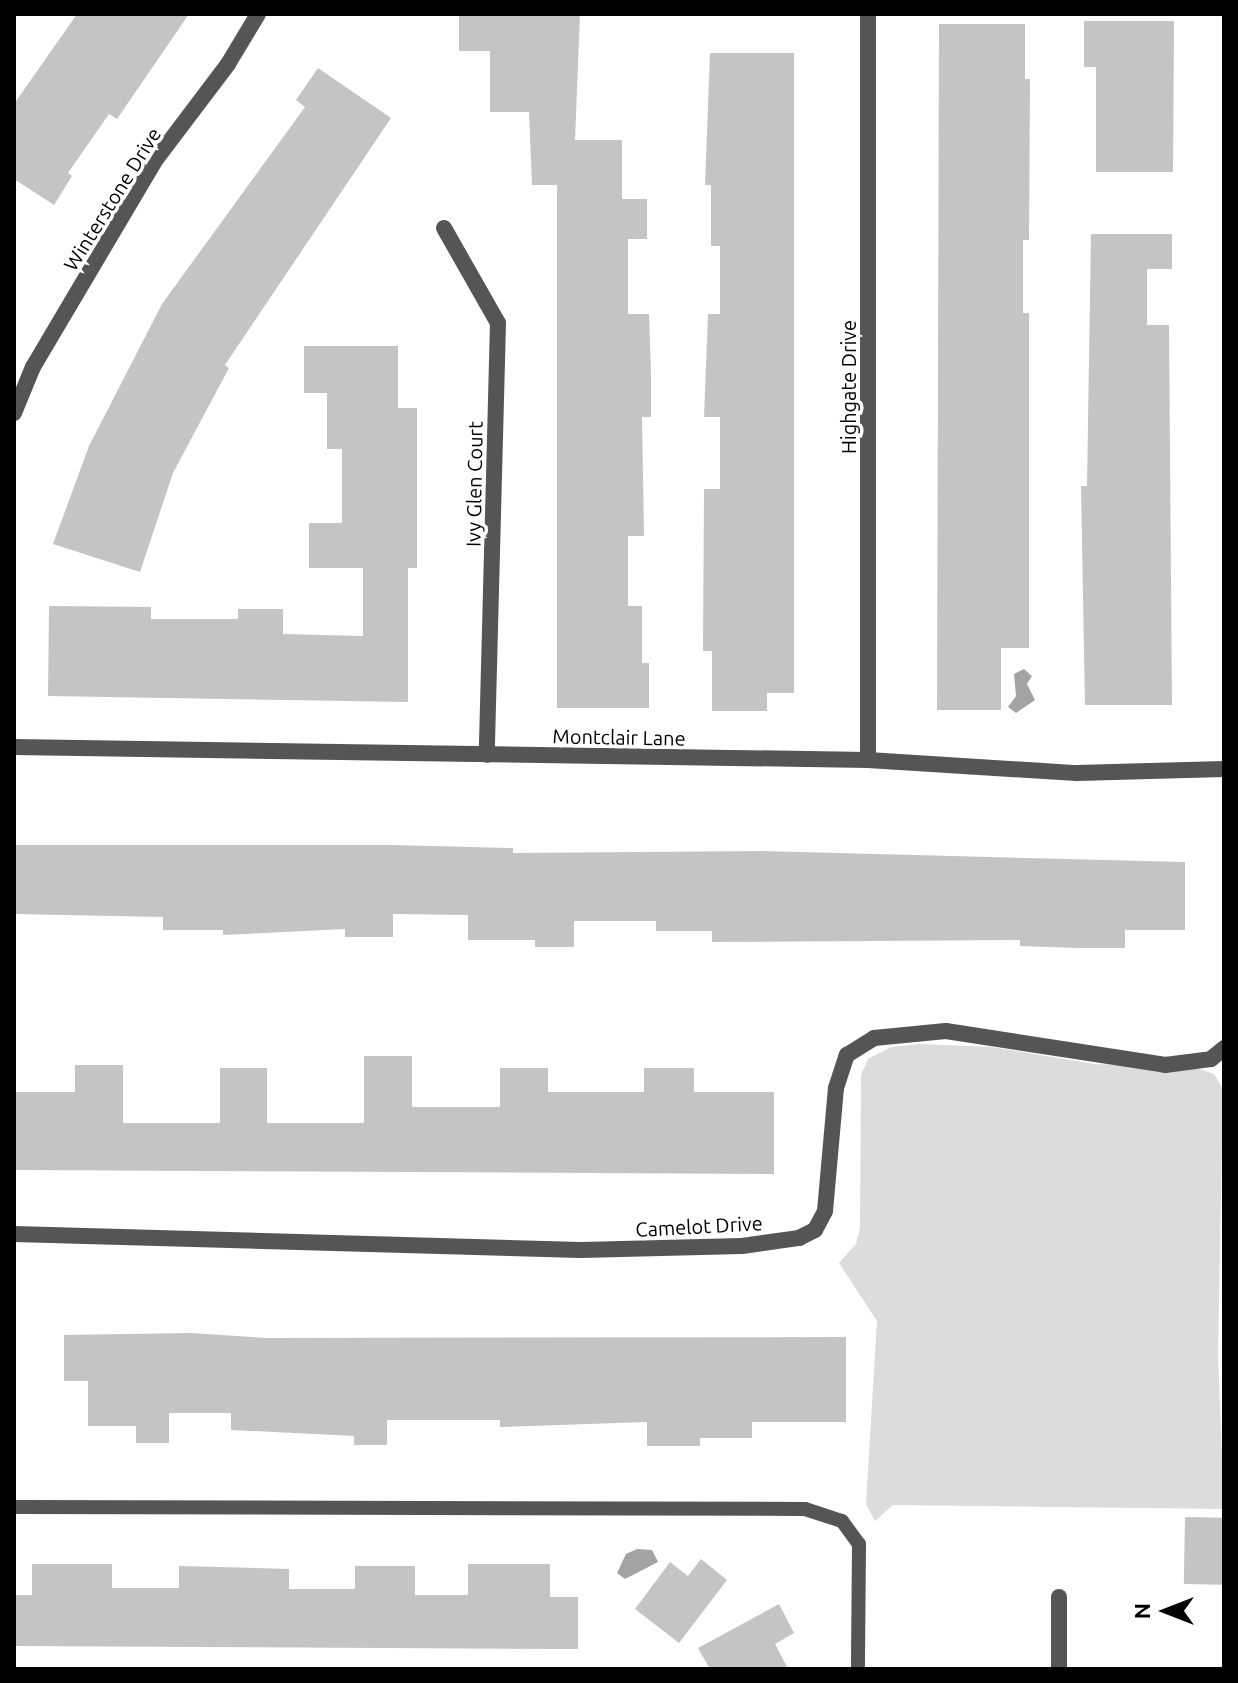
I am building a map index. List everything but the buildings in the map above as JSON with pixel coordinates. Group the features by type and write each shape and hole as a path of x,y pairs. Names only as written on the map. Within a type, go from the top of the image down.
{"street":[{"name":"Winterstone Drive","path":"14,413 33,367 154,162 228,64 258,14"},
{"name":"Highgate Drive","path":"868,14 868,760"},
{"name":"Ivy Glen Court","path":"444,228 498,323 487,755"},
{"name":"Montclair Lane","path":"14,747 868,760 1077,773 1224,769"},
{"name":"Camelot Drive","path":"14,1234 581,1250 742,1246 799,1238 815,1230 825,1211 836,1088 847,1055 874,1038 946,1031 1165,1065 1211,1059 1224,1048"},
{"path":"1059,1597 1059,1669"}],"lane":[{"path":"14,1507 805,1509 842,1521 859,1544 858,1669"}],"shaded area":[{"path":"1024,669 1032,676 1027,684 1035,700 1016,713 1008,707 1016,696 1014,674"},
{"path":"919,1044 992,1047 1095,1064 1197,1068 1214,1074 1223,1089 1218,1354 1224,1509 893,1505 875,1521 866,1504 877,1321 839,1263 856,1244 860,1227 861,1075 868,1059 891,1047"},
{"path":"637,1549 652,1550 658,1562 625,1579 617,1573 626,1554"}]}
